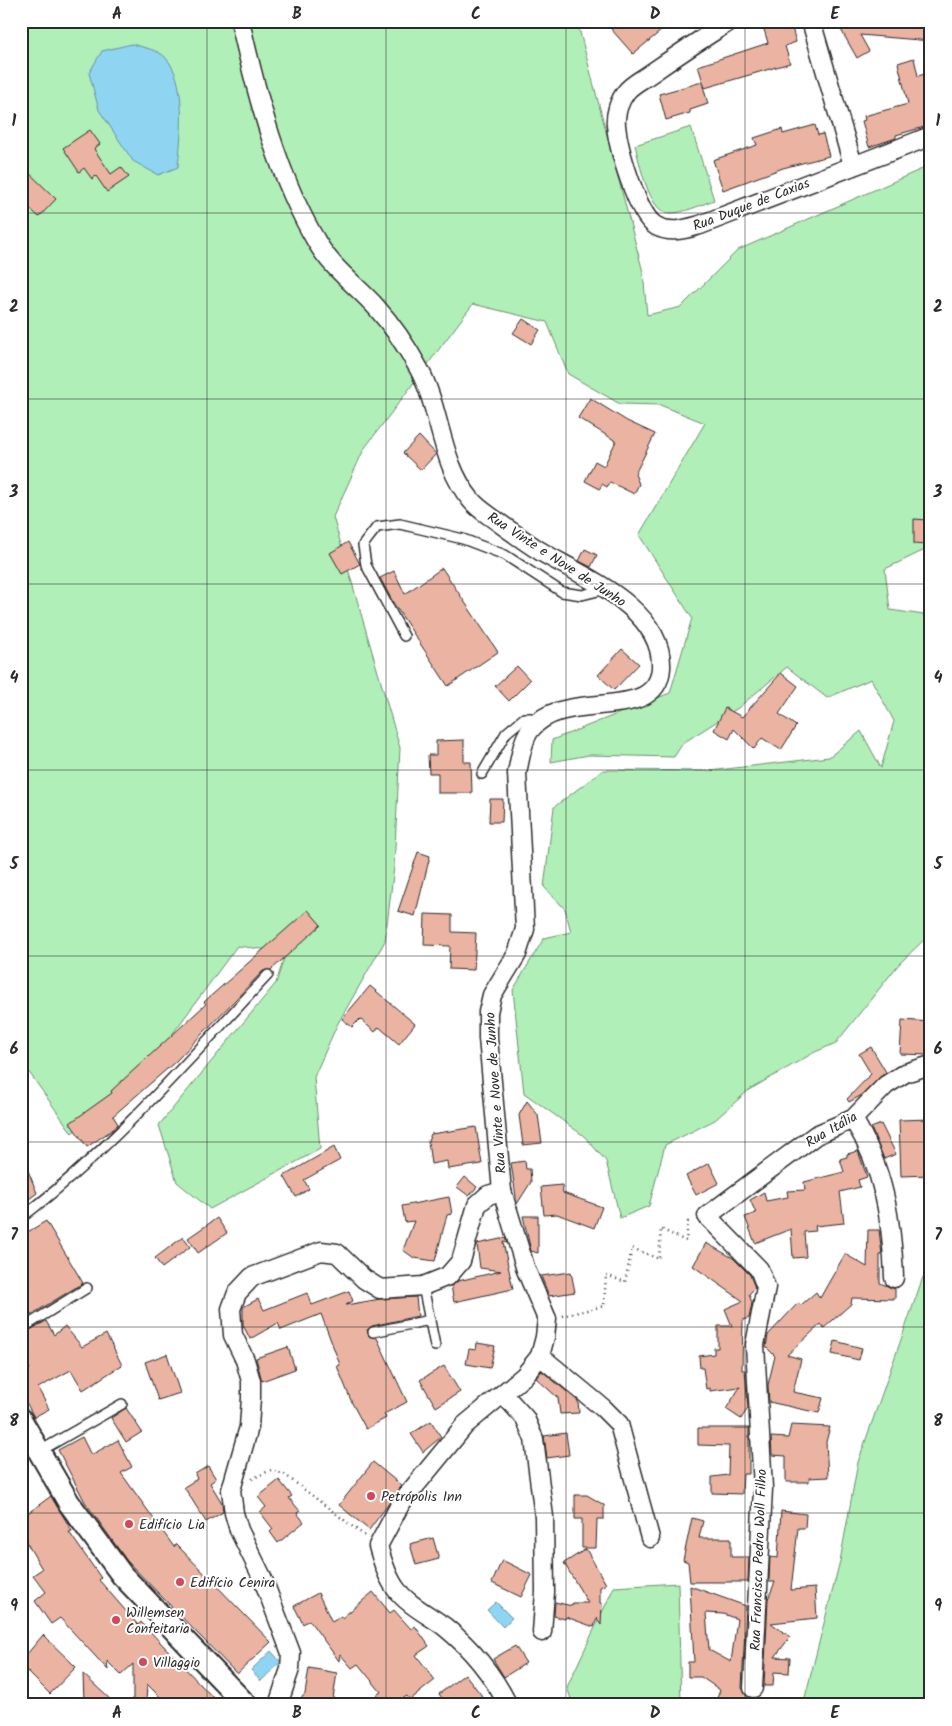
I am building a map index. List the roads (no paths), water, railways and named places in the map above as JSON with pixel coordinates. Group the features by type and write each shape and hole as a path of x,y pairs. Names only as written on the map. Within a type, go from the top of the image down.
{"street":[{"name":"Rua Vinte e Nove de Junho","path":"240,21 257,95 272,141 314,237 318,245 349,283 375,306 400,336 421,372 451,466 471,500 539,550 606,589 632,608 648,627 661,655 661,671 656,685 636,701 575,706 552,713 530,730 517,773 525,929 517,954 492,995 488,1012 502,1191 526,1270 547,1319 540,1356"},
{"name":"Rua Duque de Caxias","path":"730,21 626,91 618,106 616,123 622,153 645,215 655,226 669,231 683,230 931,136"},
{"path":"811,21 853,165"},
{"name":"Rua Itália","path":"707,1216 816,1135 853,1120 886,1085 904,1073 931,1065"},
{"path":"853,1120 872,1154 888,1206 893,1240 894,1278"},
{"path":"278,1705 290,1669 291,1653 262,1577 239,1530 232,1490 249,1427 251,1381 245,1360 233,1335 230,1309 244,1285 252,1277 321,1251 337,1253 364,1280 380,1289 423,1286 448,1276 461,1260 477,1205 488,1195 502,1191"},
{"name":"Rua Francisco Pedro Woll Filho","path":"707,1216 759,1268 766,1287 755,1345 762,1488 753,1688"},
{"path":"508,1705 498,1684 470,1651 446,1628 396,1589 384,1567 378,1546 401,1503 465,1425 504,1395 524,1376 540,1356 603,1408 619,1424 650,1538"},
{"path":"504,1395 525,1418 534,1439 544,1517 545,1592 542,1632"},
{"path":"21,1420 69,1503 122,1575 246,1705"}],"lane":[{"path":"404,636 366,566 363,544 377,526 400,524 463,539 505,555 562,592 582,595 606,589"},
{"path":"482,774 506,733 524,718 545,718"},
{"path":"21,1218 60,1187 126,1127 268,975"},
{"path":"423,1286 435,1346"},
{"path":"21,1329 87,1288"},
{"path":"373,1332 430,1320"},
{"path":"39,1451 122,1404"}],"water":[{"path":"132,44 154,51 165,57 172,67 180,94 181,125 178,167 158,175 133,161 99,110 89,73 102,51"},
{"path":"496,1602 512,1618 503,1627 487,1610"},
{"path":"271,1651 281,1662 261,1681 251,1670"}],"place":[{"name":"Petrópolis Inn","path":"371,1496"},
{"name":"Edifício Lia","path":"129,1524"},
{"name":"Edifício Cenira","path":"180,1582"},
{"name":"Willemsen Confeitaria","path":"116,1620"},
{"name":"Villaggio","path":"143,1662"}]}
